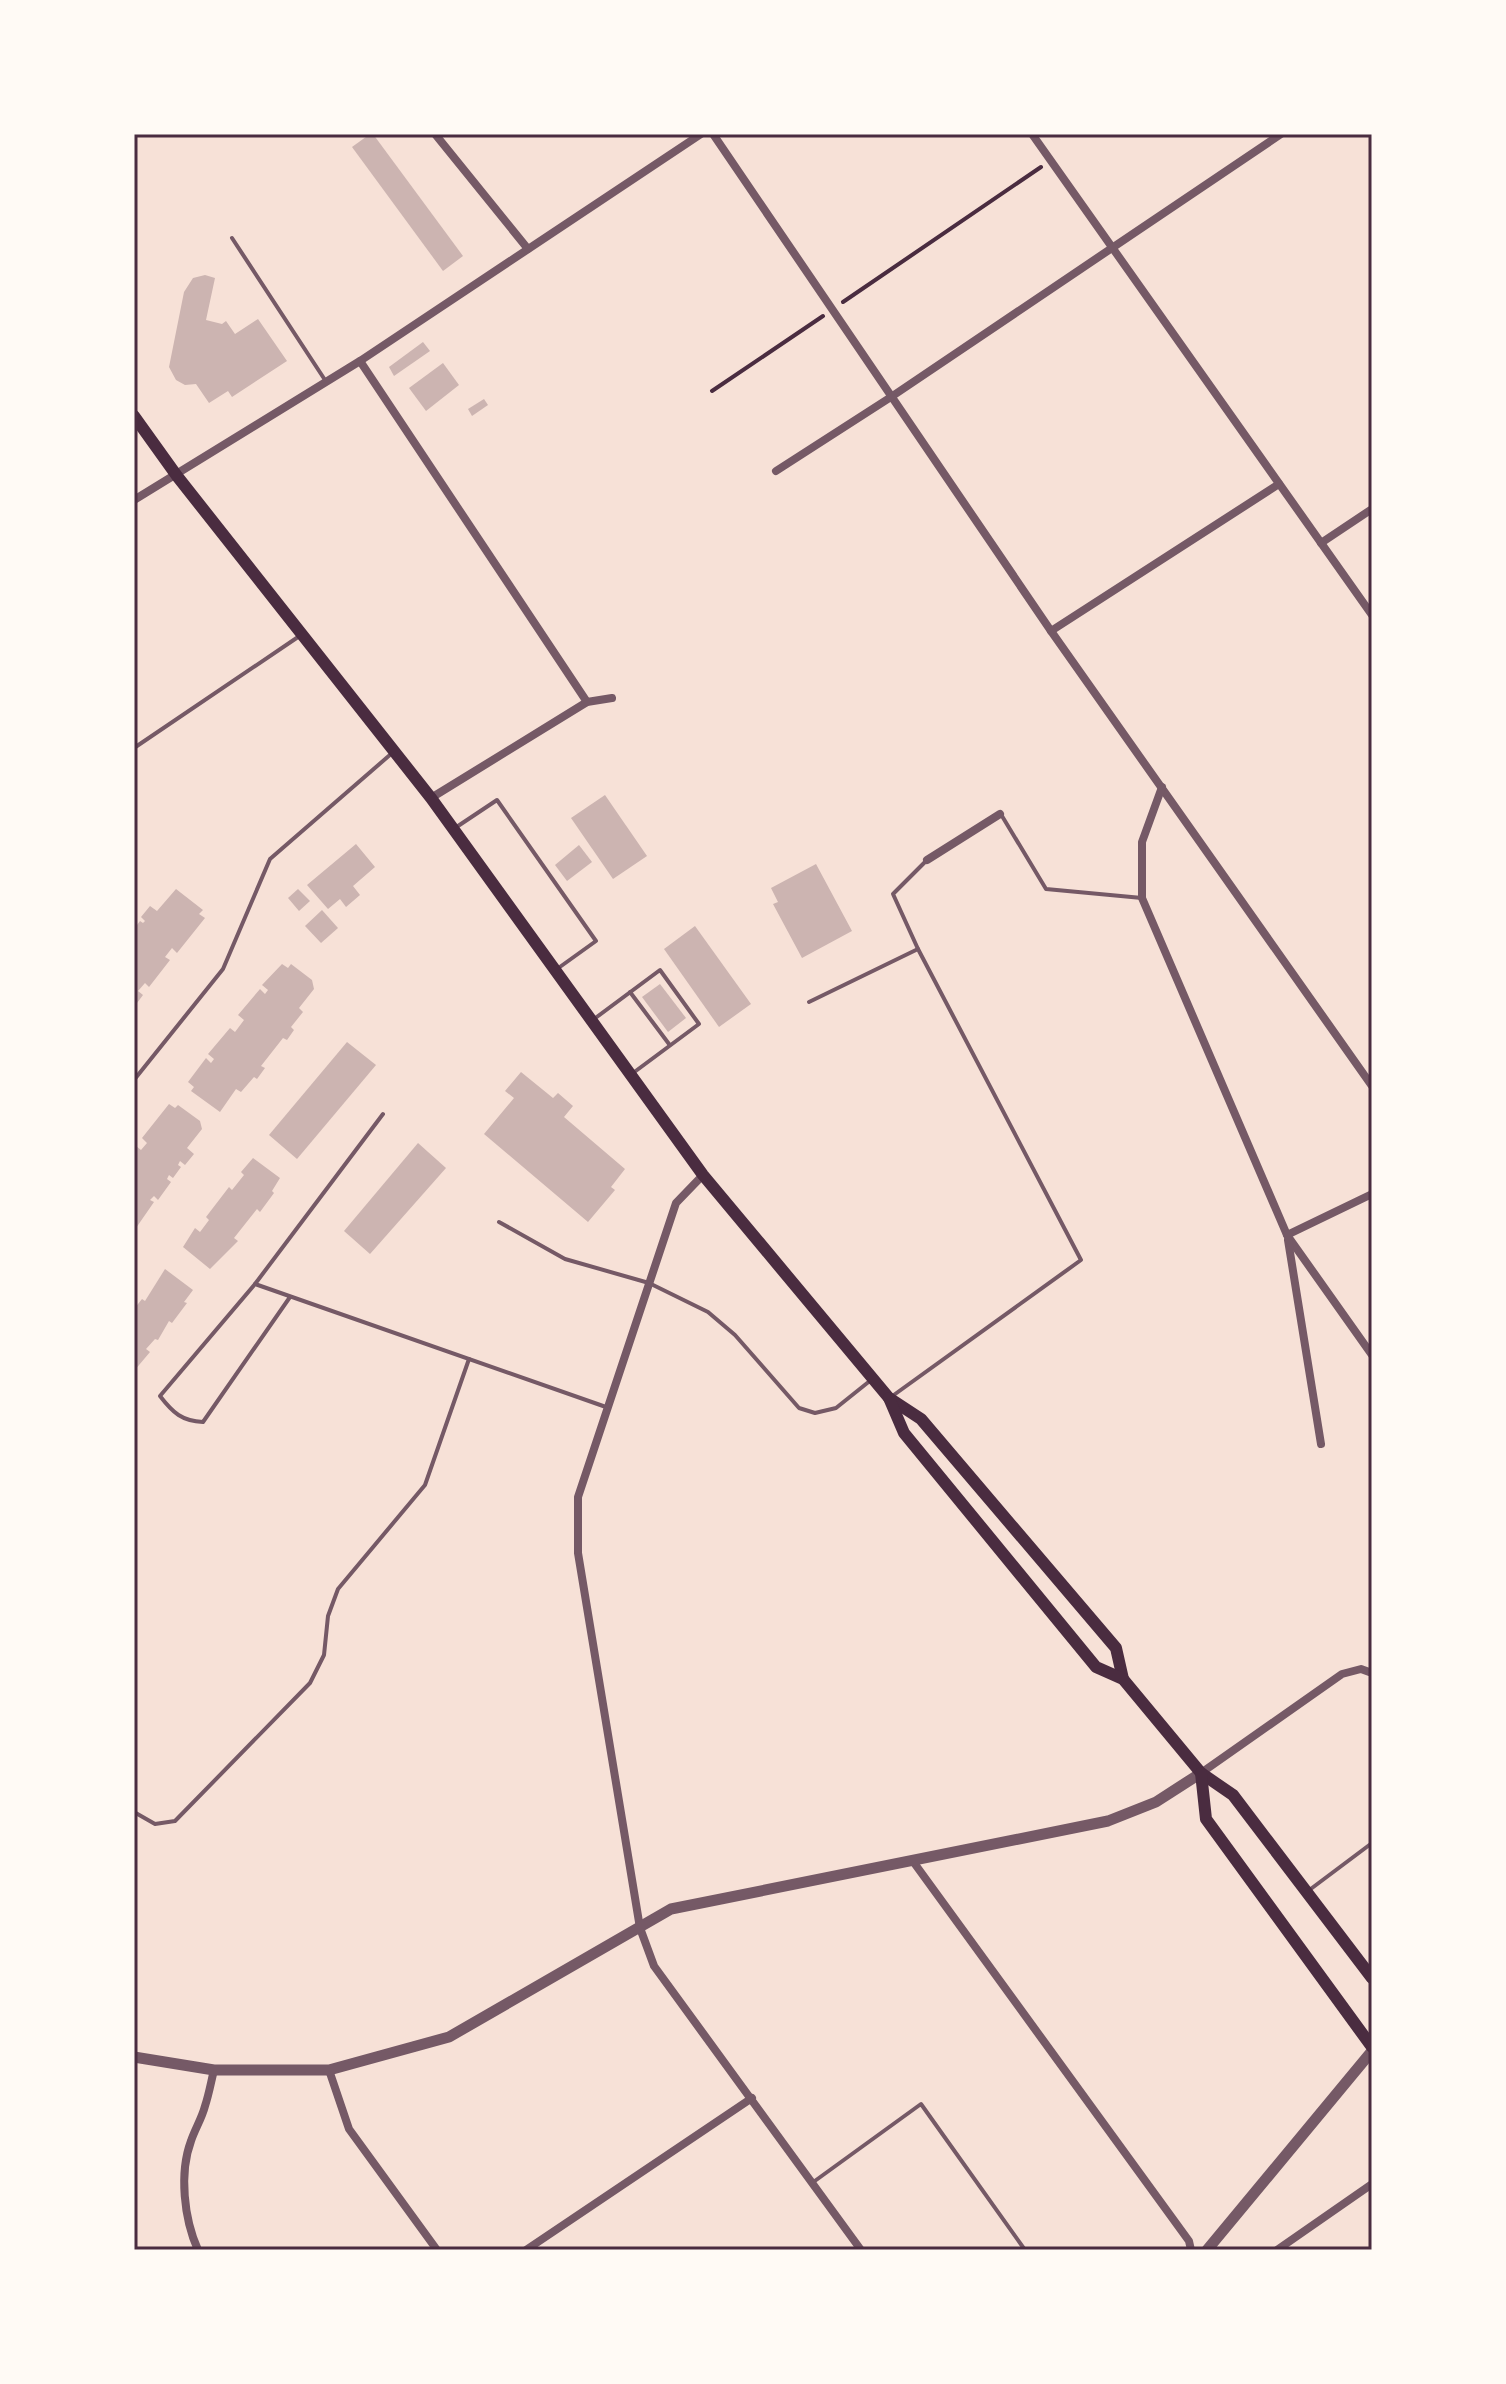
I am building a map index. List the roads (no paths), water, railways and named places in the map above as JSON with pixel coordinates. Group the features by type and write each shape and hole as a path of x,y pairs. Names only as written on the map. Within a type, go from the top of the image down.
{"main road":[{"path":"134,416 177,476 431,798 703,1175 889,1398 904,1433 1096,1667 1123,1679 1201,1773 1233,1795 1372,1978"},
{"path":"889,1398 921,1419 1116,1648 1123,1679"},
{"path":"1201,1773 1206,1819 1372,2049"}],"street":[{"path":"435,134 528,249"},
{"path":"134,500 360,361 701,134"},
{"path":"713,134 1051,631 1372,1086"},
{"path":"1032,134 1372,615"},
{"path":"776,471 1281,134"},
{"path":"360,361 587,702"},
{"path":"1051,631 1279,484"},
{"path":"1321,543 1372,509"},
{"path":"431,798 587,702 612,698"},
{"path":"1162,787 1142,842 1142,898 1287,1235 1372,1355"},
{"path":"927,860 1000,814"},
{"path":"703,1175 676,1203 578,1497 578,1553 640,1928 654,1966 861,2250"},
{"path":"1287,1235 1372,1194"},
{"path":"1287,1235 1321,1444"},
{"path":"134,2057 214,2070 329,2070 449,2037 671,1909 1108,1821 1156,1802 1342,1674 1361,1669 1372,1673"},
{"path":"912,1860 1189,2241 1191,2250"},
{"path":"1207,2250 1372,2049"},
{"path":"198,2250 192,2234 184,2168 214,2070"},
{"path":"329,2070 349,2129 437,2250"},
{"path":"526,2250 752,2098"},
{"path":"1277,2250 1372,2184"}],"lane":[{"path":"232,238 326,382"},
{"path":"134,748 301,635"},
{"path":"134,1080 223,969 270,859 392,752"},
{"path":"454,829 497,800 596,941 555,970"},
{"path":"1000,814 1046,889 1142,898"},
{"path":"889,1398 1081,1260 918,949 893,894 927,860"},
{"path":"809,1002 918,949"},
{"path":"592,1020 660,970 699,1024 632,1074"},
{"path":"630,992 670,1045"},
{"path":"290,1297 203,1422 189,1421 172,1413 160,1396 255,1284 383,1114"},
{"path":"499,1222 565,1259 649,1283 708,1312 735,1335 799,1408 815,1413 836,1408 873,1378"},
{"path":"255,1284 608,1407"},
{"path":"134,1812 155,1824 175,1821 310,1683 324,1655 328,1616 338,1589 425,1485 469,1359"},
{"path":"1306,1892 1372,1843"},
{"path":"812,2184 921,2104 1025,2250"}]}
